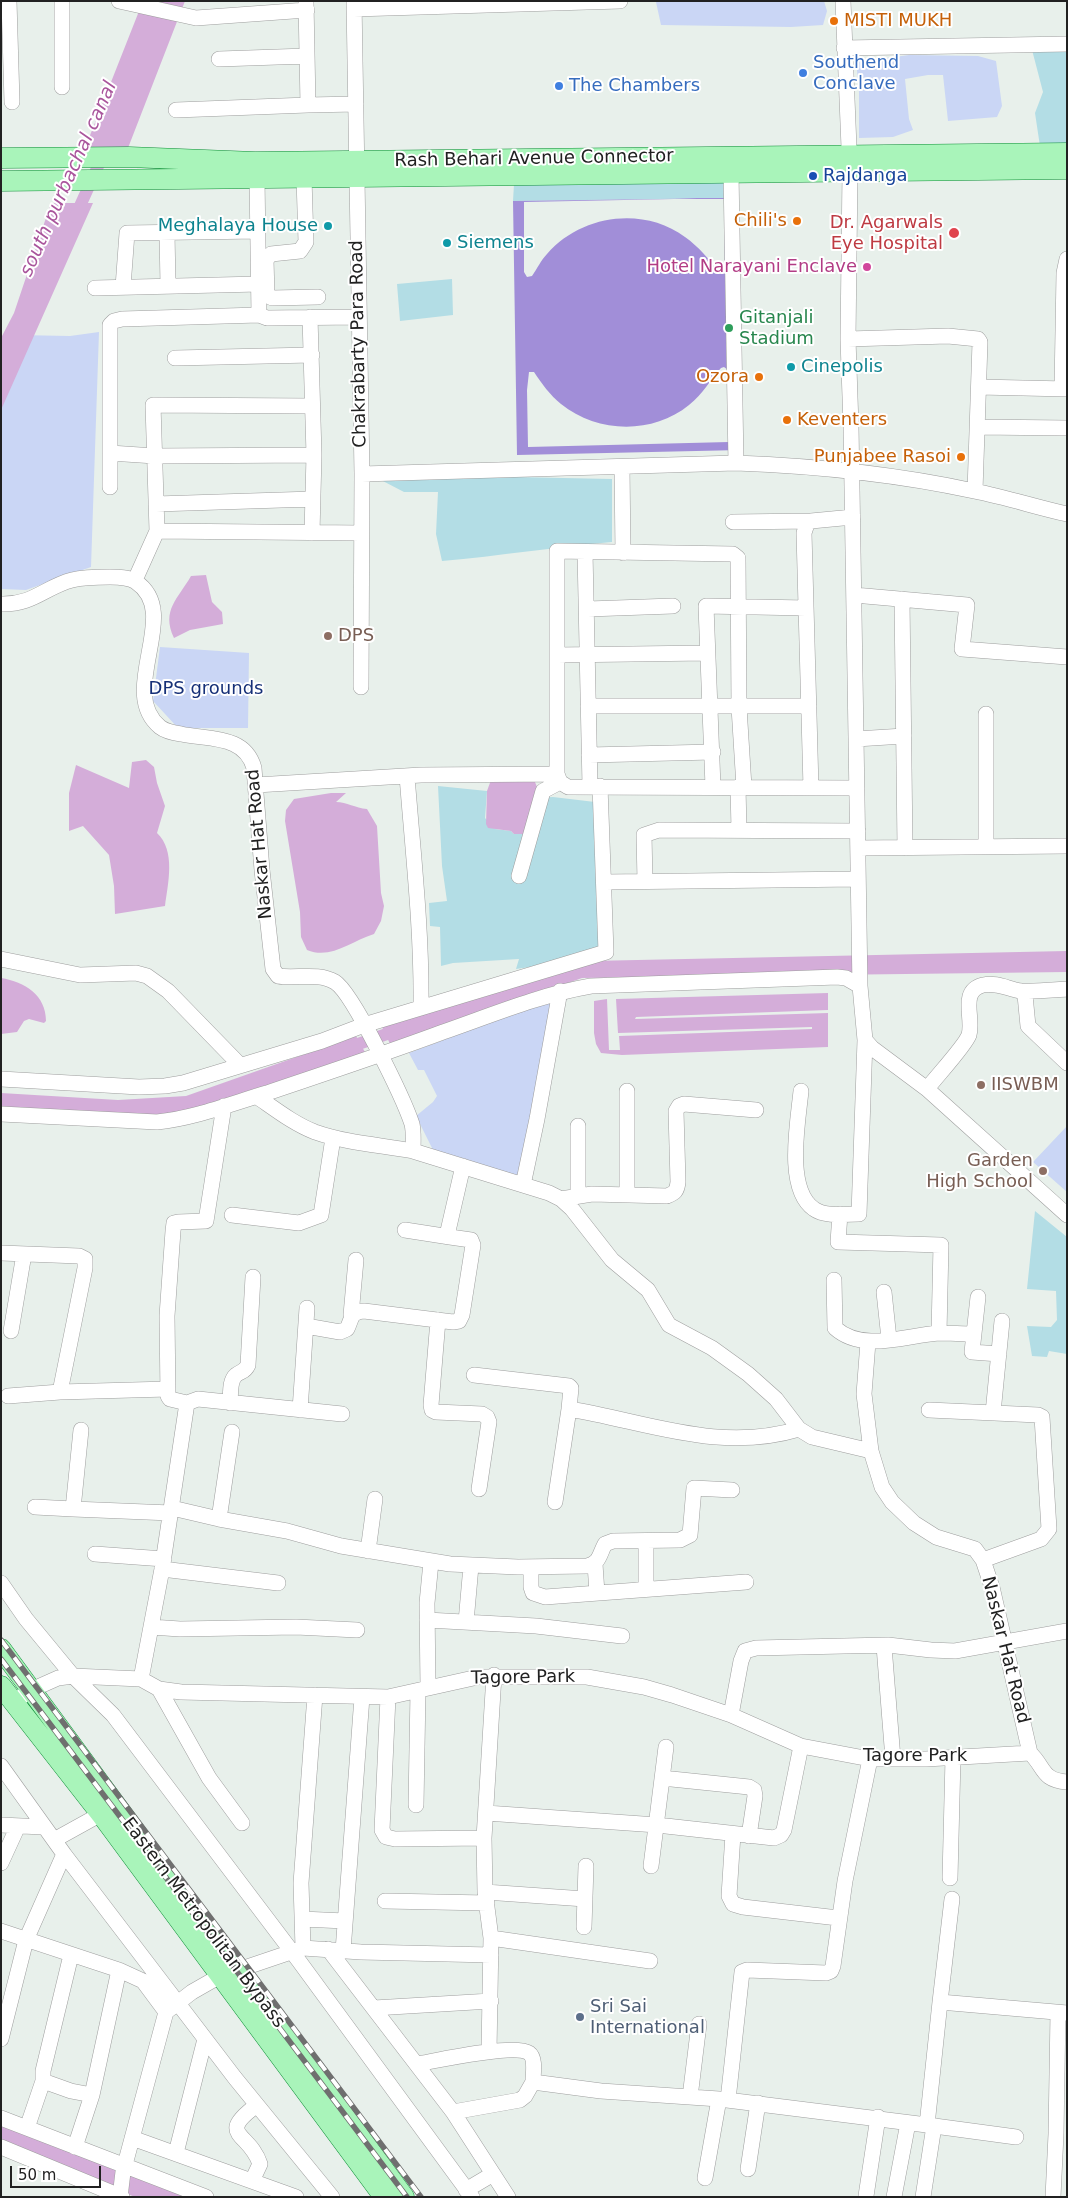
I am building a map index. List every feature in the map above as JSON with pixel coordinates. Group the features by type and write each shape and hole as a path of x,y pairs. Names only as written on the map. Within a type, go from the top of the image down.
{"main road":[{"name":"Rash Behari Avenue Connector","path":"1,181 304,178 357,169 850,163 1067,153"},
{"name":"Rash Behari Avenue Connector","path":"1,158 129,157 255,162 357,169 731,173 850,163 1067,169"},
{"name":"Eastern Metropolitan Bypass","path":"1,1649 148,1850 229,1973 404,2197"},
{"path":"1,1686 229,1973 384,2197"}],"street":[{"path":"9,1 6,57 12,102"},
{"path":"62,1 62,87"},
{"path":"354,5 620,1"},
{"path":"801,1091 795,1171 797,1186 801,1196 814,1209 828,1214 859,1214 865,1040 859,936 853,517 848,339 850,163 843,1"},
{"path":"127,2 193,18 307,6 308,105"},
{"name":"Chakrabarty Para Road","path":"354,5 362,474 361,687"},
{"path":"844,48 1067,44"},
{"path":"219,59 307,56"},
{"path":"176,110 356,104"},
{"path":"731,173 736,463"},
{"path":"257,178 259,315"},
{"path":"304,178 306,242 300,251 271,254 268,257 266,260 267,295 272,298 318,297"},
{"path":"123,287 127,233 258,231"},
{"path":"167,233 168,285"},
{"path":"979,387 1065,389 1064,273 1067,259"},
{"path":"95,288 259,284"},
{"path":"110,487 110,326 114,321 259,315 267,318 358,317"},
{"path":"310,317 314,455 312,533"},
{"path":"848,339 948,336 978,340 981,347 975,491"},
{"path":"175,358 312,355"},
{"path":"1,604 27,601 73,580 97,577 135,580 157,531 153,405 312,406"},
{"path":"978,427 1067,428"},
{"path":"110,453 155,456 314,455"},
{"path":"362,474 736,463 852,471 975,491 1067,514"},
{"path":"622,467 623,553"},
{"path":"156,504 313,499"},
{"path":"732,522 811,521 853,517"},
{"path":"811,521 807,524 804,533 811,788"},
{"path":"157,531 362,534"},
{"path":"558,778 556,551 733,554 738,558 741,787 739,830"},
{"path":"1,1080 139,1087 183,1083 239,1064 366,1028 421,1008 606,952 605,882 595,786 589,756 586,552"},
{"name":"Naskar Hat Road","path":"135,580 151,600 154,617 144,682 146,705 153,720 161,728 173,732 232,742 245,749 251,756 256,785 262,870 273,969 278,976 288,978 316,976 335,982 346,994 366,1028"},
{"path":"854,595 967,605 962,649 1067,657"},
{"path":"902,599 905,848"},
{"path":"588,609 673,606"},
{"path":"713,787 706,606 806,608"},
{"path":"557,655 707,653"},
{"path":"588,706 809,706"},
{"path":"986,714 986,847"},
{"path":"856,739 904,736"},
{"path":"589,756 713,752"},
{"path":"256,785 407,776 558,778 568,787 857,788"},
{"path":"407,776 422,960 421,1008"},
{"path":"519,876 543,790 558,778"},
{"path":"645,881 643,844 644,835 649,832 659,830 858,831"},
{"path":"858,848 1067,846"},
{"path":"605,882 858,879"},
{"path":"1,959 80,975 136,973 147,976 168,991 239,1064"},
{"path":"1,1114 157,1122 191,1117 560,991 618,984 837,977 861,982"},
{"path":"927,1089 969,1034 970,993 983,985 995,984 1020,991 1067,989"},
{"path":"523,1185 560,991"},
{"path":"1020,991 1025,995 1028,1026 1067,1063"},
{"path":"366,1028 413,1126 413,1151"},
{"path":"865,1040 872,1048 927,1089 1067,1215"},
{"path":"627,1091 627,1195"},
{"path":"256,1096 299,1125 334,1138 413,1151 523,1185 561,1199 572,1209 612,1260 648,1290 669,1325 712,1348 748,1374 776,1399 799,1429 812,1437 827,1442 871,1451"},
{"path":"561,1199 578,1196 667,1196 674,1194 677,1190 676,1111 679,1106 684,1104 756,1110"},
{"path":"224,1106 206,1221 174,1223 168,1292 168,1389 170,1399 187,1403 198,1400 342,1414"},
{"path":"578,1126 578,1196"},
{"path":"232,1215 299,1223 321,1215 334,1138"},
{"path":"450,1237 448,1231 463,1166"},
{"path":"840,1214 838,1242 941,1245 939,1333"},
{"path":"351,1315 356,1311 364,1311 438,1320 460,1320 473,1254 471,1240 405,1230"},
{"path":"1,1253 79,1256 85,1259 86,1268 60,1392"},
{"path":"11,1331 24,1254"},
{"path":"306,1326 340,1332 347,1329 351,1315 356,1260"},
{"path":"230,1403 231,1381 234,1376 246,1371 248,1366 253,1278"},
{"path":"834,1280 835,1328 840,1333 868,1342 939,1333 974,1334"},
{"path":"884,1292 889,1339"},
{"path":"978,1297 972,1352 999,1354"},
{"path":"300,1410 307,1308"},
{"path":"438,1320 432,1410 436,1412 482,1414 487,1417 489,1422 479,1489"},
{"path":"993,1413 1002,1320"},
{"name":"Naskar Hat Road","path":"868,1342 864,1394 871,1451 882,1487 892,1502 914,1523 936,1538 975,1549 983,1560 992,1587 1030,1753 1037,1760 1044,1774 1057,1781 1067,1782"},
{"path":"474,1374 569,1386 571,1388 554,1502"},
{"path":"8,1396 60,1392 168,1389"},
{"path":"141,1679 172,1510 187,1403"},
{"path":"569,1409 715,1439 755,1439 777,1436 799,1429"},
{"path":"929,1410 1038,1415 1042,1417 1049,1529 1042,1539 983,1560"},
{"path":"73,1509 81,1430"},
{"path":"219,1519 232,1432"},
{"path":"35,1508 172,1510 280,1530 341,1546 431,1562 471,1566 587,1566 595,1564 599,1560 604,1544 614,1541 680,1540 690,1535 694,1488 732,1490"},
{"path":"368,1551 375,1499"},
{"path":"646,1541 646,1589"},
{"path":"95,1554 278,1583"},
{"path":"416,1805 431,1562"},
{"path":"595,1564 597,1593"},
{"path":"466,1622 471,1566"},
{"path":"530,1567 531,1587 533,1593 538,1596 746,1582"},
{"path":"1,1583 26,1619 73,1676 113,1715 297,1950 469,2193 493,2174"},
{"path":"427,1620 557,1628 622,1636"},
{"path":"151,1627 180,1629 296,1627 357,1630"},
{"path":"731,1715 741,1661 745,1651 756,1648 884,1646 955,1650 1067,1631"},
{"path":"884,1646 893,1759"},
{"name":"Tagore Park","path":"14,1702 28,1686 73,1676 141,1679 159,1688 181,1692 388,1697 458,1680 494,1676 564,1675 607,1679 662,1693 731,1715 801,1746 870,1759 953,1758 1030,1753"},
{"path":"489,2051 491,1938 486,1898 484,1838 494,1676"},
{"path":"159,1688 209,1778 242,1823"},
{"path":"297,1950 302,1919 301,1883 315,1695"},
{"path":"336,1950 346,1921 362,1697"},
{"path":"388,1697 382,1830 386,1836 394,1839 484,1838"},
{"path":"486,1813 657,1825 774,1838 781,1835 784,1830 801,1746"},
{"path":"651,1866 666,1747"},
{"path":"950,1878 953,1758"},
{"path":"705,2178 724,2100 742,1972 747,1970 826,1973 831,1971 833,1966 838,1918 870,1759"},
{"path":"1,1766 172,2007"},
{"path":"662,1778 749,1787 754,1790 755,1796 749,1836"},
{"path":"54,1840 101,1814"},
{"path":"1,1825 43,1827"},
{"path":"1,1863 18,1826"},
{"path":"733,1834 730,1896 733,1904 743,1907 838,1918"},
{"path":"1,2039 6,2003 26,1940 64,1854"},
{"path":"584,1926 586,1866"},
{"path":"385,1901 486,1898 585,1899"},
{"path":"923,2197 931,2125 940,2002 952,1899"},
{"path":"302,1919 346,1921"},
{"path":"1,1932 119,1970 143,1981 205,2038 332,2197"},
{"path":"491,1938 650,1961"},
{"path":"1,2147 121,2194 124,2169 132,2138 172,2007 229,1973 297,1950 491,1955"},
{"path":"336,1950 374,2008 453,2112 508,2197"},
{"path":"27,2128 43,2081 43,2071 71,1955"},
{"path":"74,2147 92,2095 119,1970"},
{"path":"374,2008 491,2001"},
{"path":"940,2002 1063,2013 1062,2135 1053,2197"},
{"path":"690,2097 699,2024"},
{"path":"176,2153 205,2038"},
{"path":"416,2064 489,2051 524,2051 530,2053 533,2082 525,2096 520,2100 453,2112"},
{"path":"43,2081 71,2091 92,2095"},
{"path":"533,2082 601,2091 758,2103 1016,2137"},
{"path":"748,2169 758,2103"},
{"path":"252,2181 260,2164 258,2157 237,2131 236,2124 239,2118 257,2105"},
{"path":"1,2118 124,2169 206,2197"},
{"path":"866,2196 878,2118"},
{"path":"894,2197 908,2123"},
{"path":"132,2138 296,2197"}],"shaded area":[{"path":"143,1 185,1 128,148 85,148"},
{"path":"1031,46 1067,46 1067,153 1041,153 1035,113 1043,92"},
{"path":"735,180 731,198 513,201 514,184"},
{"path":"709,198 524,202 524,272 527,277 532,276 545,256 561,241 577,231 595,223 613,219 632,218 668,227 685,237 704,253 719,273 722,273 725,271 724,198 731,198 741,450 517,455 513,201","holes":["724,367 728,370 729,442 528,447 527,390 529,372 534,372 553,397 575,414 591,421 625,427 642,426 674,415 689,405 721,368"]},
{"path":"51,203 93,203 1,410 1,338 14,313"},
{"path":"452,279 453,315 400,321 397,284"},
{"path":"514,477 612,479 612,542 442,561 436,534 438,492 404,492 379,479"},
{"path":"206,575 212,602 222,612 223,624 190,630 174,638 169,620 176,598 191,576"},
{"path":"146,760 154,767 165,806 157,833 163,840 169,858 169,878 165,906 115,914 114,886 109,855 83,826 69,831 69,793 76,765 129,788 132,762"},
{"path":"491,780 535,782 537,787 524,834 514,834 511,831 488,828 486,824 487,791"},
{"path":"438,786 487,791 485,818 495,829 511,831 514,834 536,798 553,797 595,802 601,957 516,969 519,959 453,963 441,966 440,927 430,926 429,903 447,901 442,866"},
{"path":"331,793 346,793 336,802 367,809 377,826 381,893 384,906 381,921 374,934 324,953 307,950 301,937 300,912 285,821 286,810 294,799"},
{"path":"1067,951 1067,972 582,978 391,1046 382,1027 590,961"},
{"path":"1,978 26,987 38,997 45,1012 46,1021 44,1023 29,1019 24,1021 17,1032 1,1034"},
{"path":"828,993 828,1010 636,1017 635,1019 828,1013 828,1047 622,1055 601,1053 596,1044 594,1001 607,999 609,1050 620,1050 619,1036 812,1029 812,1027 618,1033 616,999"},
{"path":"356,1036 366,1054 159,1120 1,1111 1,1093 118,1100 186,1096"},
{"path":"1035,1211 1067,1237 1067,1354 1049,1351 1047,1357 1032,1356 1027,1326 1051,1327 1057,1320 1056,1291 1027,1289"},
{"path":"1,2122 190,2197 135,2197 1,2143"}],"green space":[{"path":"824,1 827,11 823,25 791,27 661,25 656,2"},
{"path":"909,55 978,56 996,61 1002,106 997,117 948,121 943,75 928,75 905,79 909,119 913,130 893,137 859,138 859,92 856,60 865,61"},
{"path":"99,332 91,567 26,590 1,589 1,368 17,335 70,336"},
{"name":"DPS grounds","path":"160,647 249,653 248,728 178,728 153,701"},
{"path":"552,999 520,1179 434,1152 416,1116 433,1102 437,1096 424,1070 418,1070 409,1053"},
{"path":"1067,1126 1067,1192 1033,1162"}],"waterway":[{"name":"south purbachal canal","path":"75,217 104,153"},
{"path":"344,1049 401,1029"}],"railway":[{"path":"1,1640 421,2197"},
{"path":"1,1659 407,2197"}],"place":[{"name":"MISTI MUKH","path":"834,21"},
{"name":"Southend Conclave","path":"803,73"},
{"name":"The Chambers","path":"559,86"},
{"name":"Rajdanga","path":"813,176"},
{"name":"Chili's","path":"797,221"},
{"name":"Meghalaya House","path":"328,226"},
{"name":"Dr. Agarwals Eye Hospital","path":"954,233"},
{"name":"Siemens","path":"447,243"},
{"name":"Hotel Narayani Enclave","path":"867,267"},
{"name":"Gitanjali Stadium","path":"729,328"},
{"name":"Cinepolis","path":"791,367"},
{"name":"Ozora","path":"759,377"},
{"name":"Keventers","path":"787,420"},
{"name":"Punjabee Rasoi","path":"961,457"},
{"name":"DPS","path":"328,636"},
{"name":"IISWBM","path":"981,1085"},
{"name":"Garden High School","path":"1043,1171"},
{"name":"Sri Sai International","path":"580,2017"}]}
